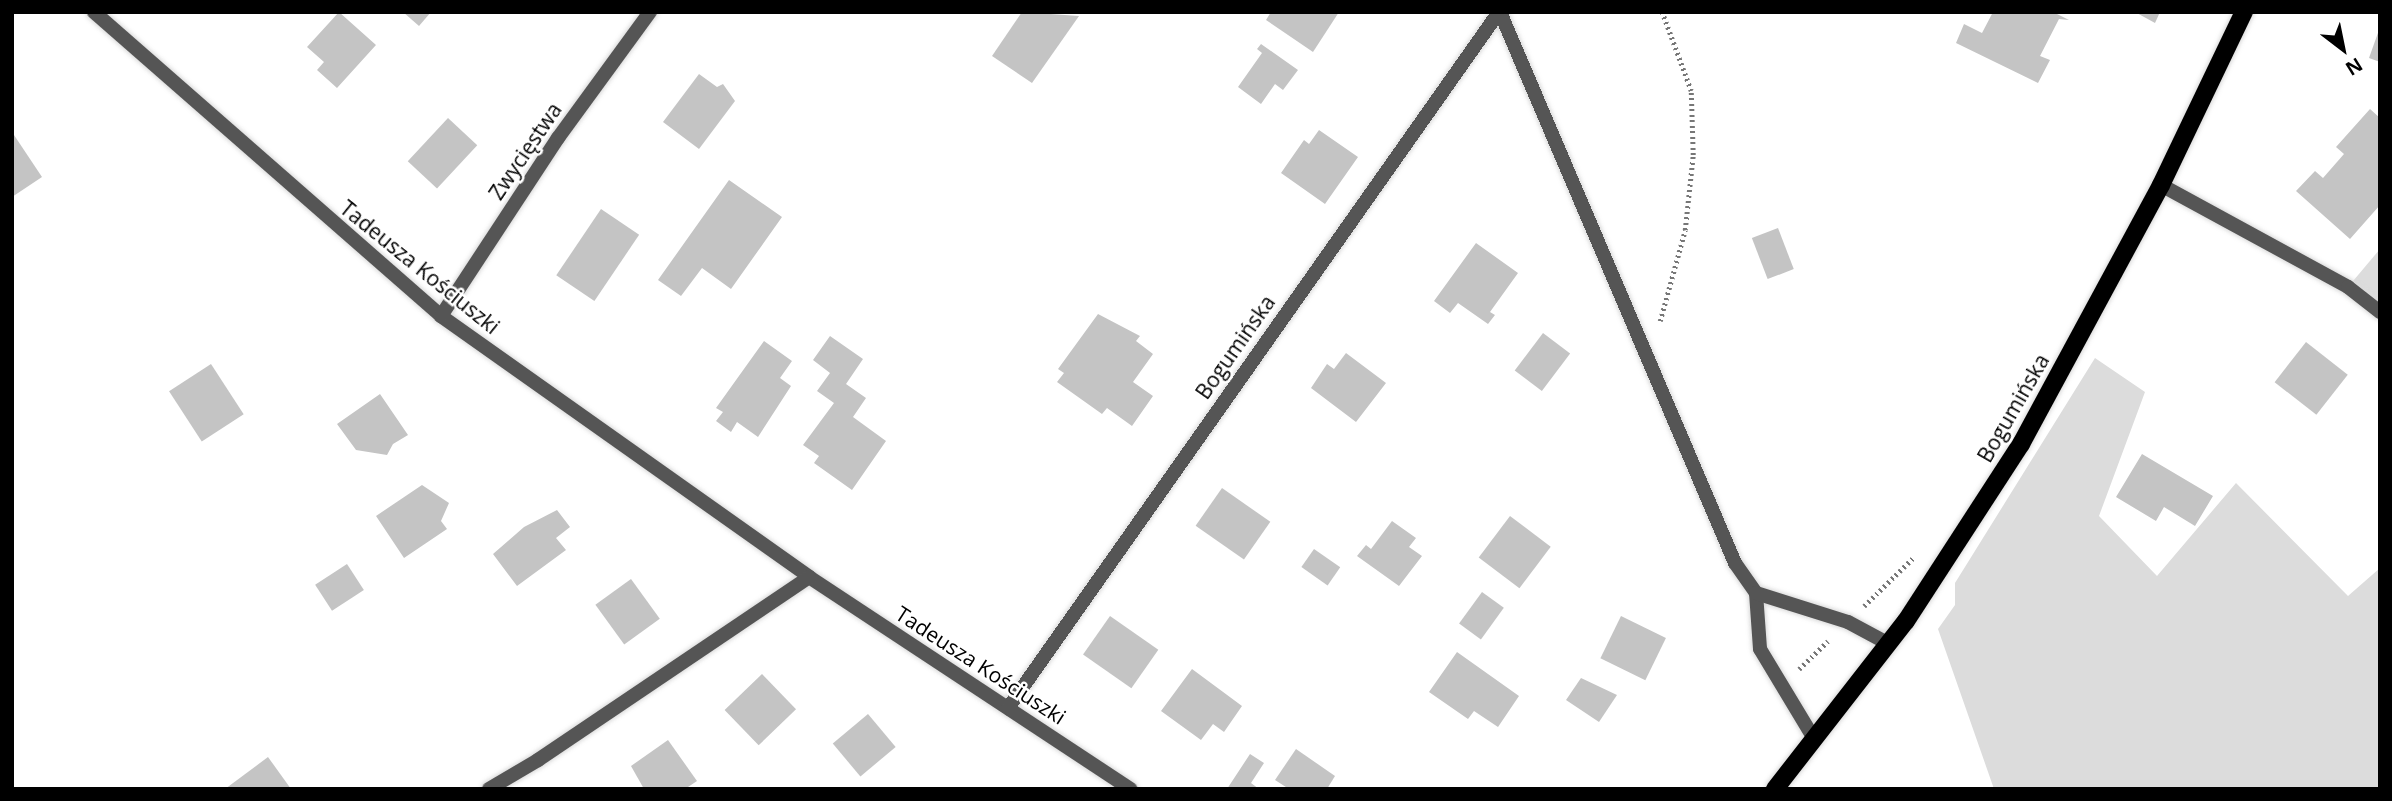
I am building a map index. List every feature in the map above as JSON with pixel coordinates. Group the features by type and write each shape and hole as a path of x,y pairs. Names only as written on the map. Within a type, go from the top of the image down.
{"main road":[{"name":"Bogumińska","path":"1775,789 1889,644 2021,444 2161,185 2244,12"}],"street":[{"name":"Tadeusza Kościuszki","path":"94,12 441,316 809,577 1129,789"},
{"name":"Zwycięstwa","path":"441,316 558,138 650,12"},
{"name":"Bogumińska","path":"1499,12 1735,563 1756,593"},
{"name":"Bogumińska","path":"1008,708 1499,12"},
{"path":"2161,185 2348,287 2380,312"},
{"path":"489,789 538,760 809,577"},
{"path":"1815,740 1760,649 1756,593 1848,622 1889,644"}],"path":[{"path":"1646,351 1670,289 1685,230 1693,155 1691,91 1662,12"},
{"path":"1782,684 1918,554"}],"shaded area":[{"path":"2380,249 2380,312 2348,287"},
{"path":"2095,358 2145,392 2099,516 2157,576 2236,483 2348,596 2380,568 2380,789 1994,789 1938,629 1955,605 1955,583"}],"building":[{"path":"339,12 376,45 337,88 317,70 324,62 307,47"},
{"path":"403,12 431,12 419,26"},
{"path":"1022,12 1079,16 1032,83 992,56"},
{"path":"1271,12 1339,12 1313,52 1266,20"},
{"path":"1993,12 2053,12 2069,20 2059,19 2040,56 2050,60 2038,83 1956,43 1964,24 1982,33"},
{"path":"2135,12 2160,12 2155,23"},
{"path":"2380,30 2380,62 2369,58"},
{"path":"1261,44 1298,70 1283,90 1275,84 1261,104 1238,87 1262,53 1257,49"},
{"path":"699,74 717,87 723,84 735,101 699,149 663,122"},
{"path":"2370,109 2380,118 2380,205 2350,239 2296,191 2315,171 2323,178 2344,154 2336,147"},
{"path":"448,118 477,145 437,188 408,161"},
{"path":"1319,130 1358,157 1325,204 1281,173 1304,140 1309,144"},
{"path":"12,132 42,177 12,197"},
{"path":"729,180 782,217 731,289 702,268 681,296 658,280"},
{"path":"601,209 639,235 594,301 556,275"},
{"path":"1778,228 1794,269 1768,279 1752,238"},
{"path":"1476,243 1518,273 1490,312 1495,315 1488,324 1458,303 1450,313 1434,301"},
{"path":"1098,314 1140,336 1136,341 1153,354 1133,382 1153,396 1132,426 1107,408 1102,414 1057,382 1064,373 1058,369"},
{"path":"1543,333 1570,353 1542,391 1515,371"},
{"path":"830,336 863,359 846,384 866,398 853,417 886,441 852,490 814,463 819,456 803,445 834,403 817,391 830,373 813,360"},
{"path":"764,341 792,361 780,378 791,386 758,437 737,422 731,432 716,421 723,412 716,408"},
{"path":"2306,342 2348,375 2316,415 2275,382"},
{"path":"1346,353 1386,383 1356,422 1311,388 1327,364 1334,369"},
{"path":"211,364 244,414 202,442 169,391"},
{"path":"380,394 408,435 393,444 387,455 356,450 337,424"},
{"path":"2142,454 2213,496 2195,526 2164,507 2156,521 2116,497"},
{"path":"422,485 449,503 441,521 447,529 404,558 376,516"},
{"path":"1222,488 1270,522 1244,560 1196,526"},
{"path":"557,510 570,527 556,538 566,550 517,586 493,554 524,527"},
{"path":"1510,516 1551,547 1519,588 1479,558"},
{"path":"1392,521 1416,538 1409,547 1422,556 1399,586 1357,556 1366,545 1371,549"},
{"path":"1314,549 1340,567 1328,585 1301,567"},
{"path":"347,564 364,590 332,611 315,585"},
{"path":"631,579 660,619 624,645 595,605"},
{"path":"1482,592 1504,608 1481,639 1459,624"},
{"path":"1110,616 1158,650 1131,688 1083,655"},
{"path":"1621,616 1666,638 1645,680 1600,658"},
{"path":"1457,652 1519,696 1498,727 1474,711 1468,719 1429,692"},
{"path":"1192,669 1242,706 1224,732 1213,724 1201,740 1161,711"},
{"path":"762,674 796,709 759,745 725,710"},
{"path":"1581,678 1617,695 1599,722 1566,700"},
{"path":"868,714 896,747 860,777 833,744"},
{"path":"668,740 697,781 685,789 644,789 631,766"},
{"path":"1296,749 1335,776 1327,789 1289,789 1275,780"},
{"path":"1250,754 1264,763 1251,783 1259,789 1227,789"},
{"path":"268,757 291,789 225,789"}]}
